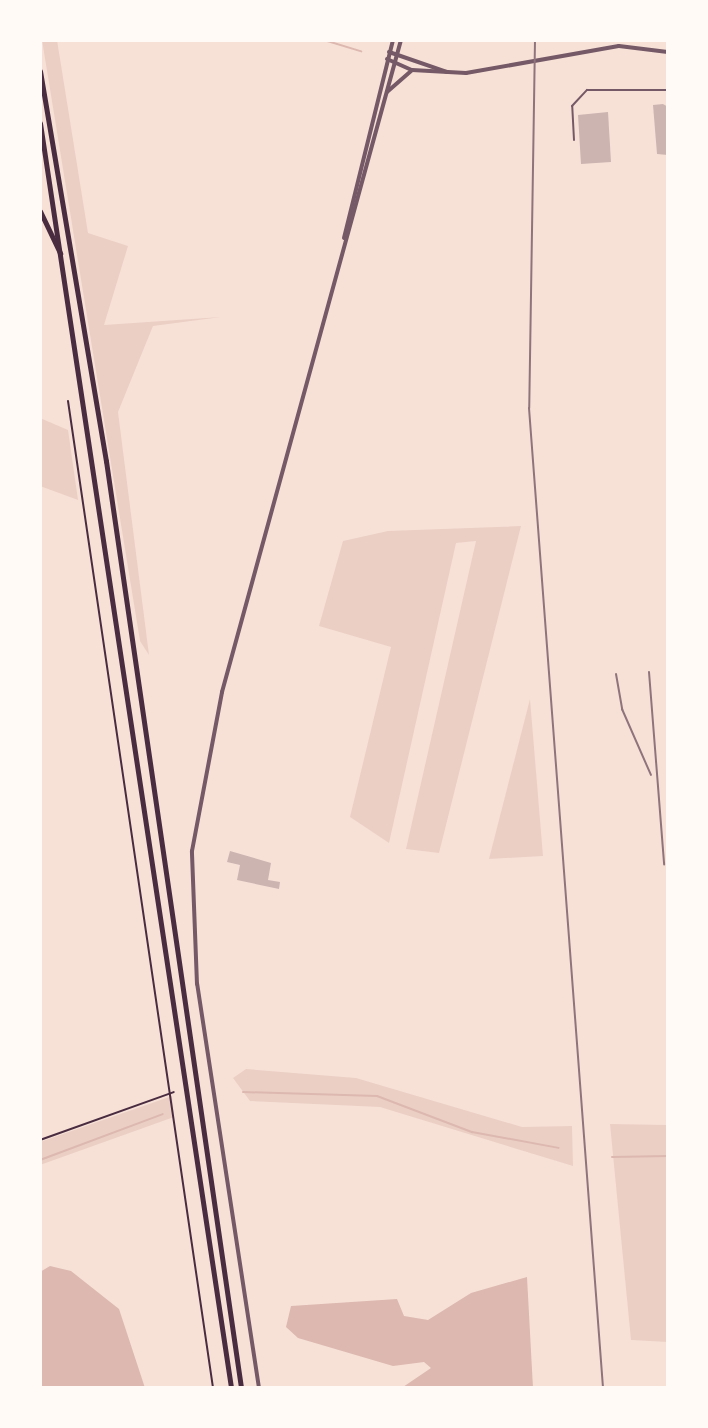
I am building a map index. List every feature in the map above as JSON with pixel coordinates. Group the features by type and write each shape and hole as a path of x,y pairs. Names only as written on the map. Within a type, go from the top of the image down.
{"highway":[{"path":"40,71 104,446 241,1388"},
{"path":"40,123 80,358 231,1388"},
{"path":"40,211 65,265"}],"street":[{"path":"344,240 393,40"},
{"path":"259,1388 197,984 192,851 220,703 401,40"},
{"path":"387,59 412,70 449,73 619,46 668,52"},
{"path":"389,52 449,73"},
{"path":"385,96 412,70"}],"lane":[{"path":"574,140 572,106 587,90 668,90"}],"path":[{"path":"68,401 175,1092 213,1388"},
{"path":"40,1140 175,1092"}],"shaded area":[{"path":"42,40 57,40 88,233 128,246 104,325 221,317 153,326 118,412 149,655 140,641"},
{"path":"40,418 68,430 78,500 40,486"},
{"path":"521,526 439,853 406,849 476,541 456,543 389,843 350,817 391,647 319,626 343,541 388,531"},
{"path":"530,699 543,856 489,859"},
{"path":"246,1069 356,1078 522,1127 572,1126 573,1166 380,1107 250,1101 233,1078"},
{"path":"172,1096 174,1117 40,1165 40,1142"},
{"path":"610,1124 668,1125 668,1342 631,1340"},
{"path":"50,1266 71,1271 119,1309 145,1388 40,1388 40,1272"},
{"path":"527,1277 533,1388 300,1388 403,1387 431,1368 424,1362 393,1366 298,1338 286,1327 291,1306 397,1299 404,1316 428,1320 471,1293"}],"building":[{"path":"653,105 668,107 668,155 657,154"},
{"path":"608,112 611,162 581,164 578,115"},
{"path":"230,851 271,863 268,880 280,882 279,889 237,880 240,865 227,862"}],"waterway":[{"path":"324,40 361,51"},
{"path":"243,1092 377,1096 472,1132 559,1148"},
{"path":"40,1160 163,1114"},
{"path":"612,1157 668,1156"}],"railway":[{"path":"535,40 529,408 603,1388"},
{"path":"649,672 664,864"},
{"path":"616,674 622,709 651,775"}]}
